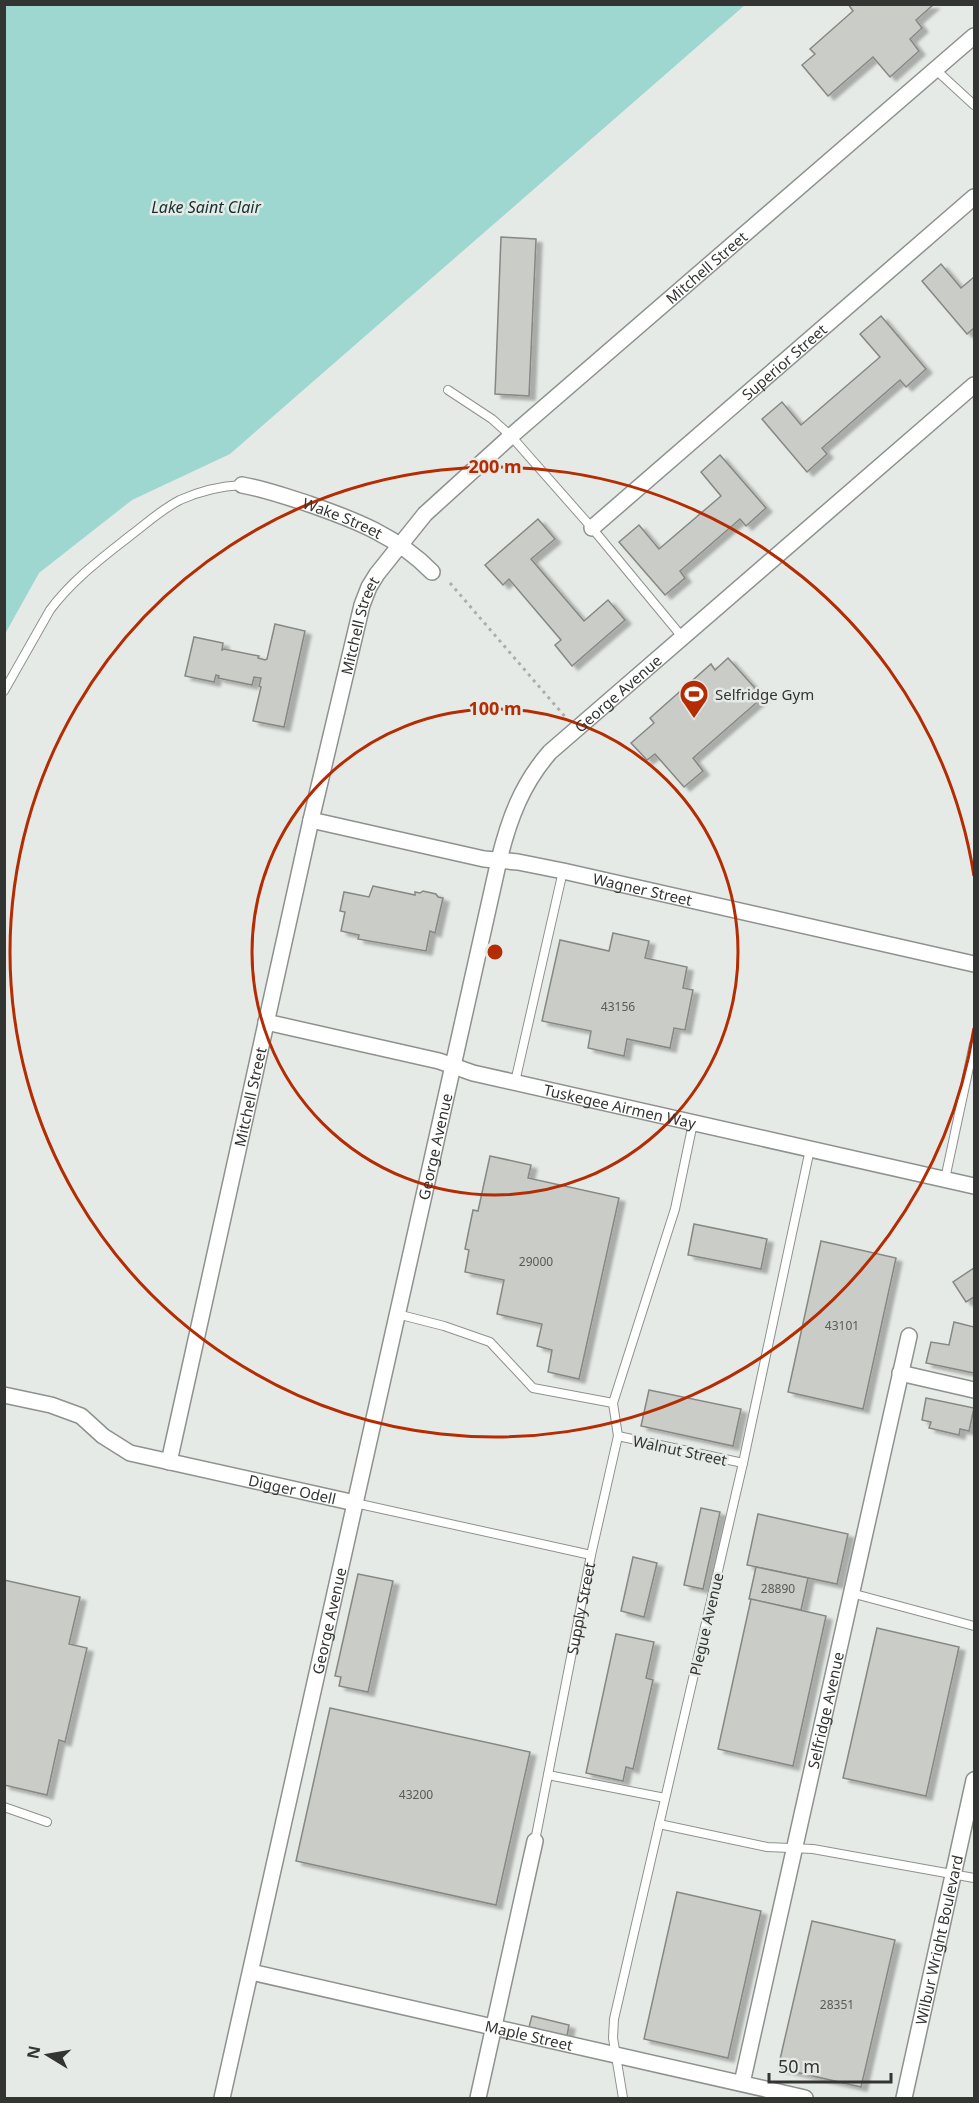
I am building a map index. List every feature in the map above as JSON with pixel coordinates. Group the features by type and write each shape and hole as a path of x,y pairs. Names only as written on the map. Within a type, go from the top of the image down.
{"street":[{"name":"Mitchell Street","path":"169,1462 310,820 365,596 377,574 425,514 511,436 975,36"},
{"name":"Superior Street","path":"592,528 975,197"},
{"name":"George Avenue","path":"222,2098 499,860 506,830 516,804 539,765 575,730 975,385"},
{"name":"Wake Street","path":"243,485 261,488 357,521 400,544 432,572"},
{"name":"Wagner Street","path":"310,820 484,859 562,871 975,964"},
{"name":"Tuskegee Airmen Way","path":"266,1022 439,1061 472,1073 975,1186"},
{"name":"Selfridge Avenue","path":"742,2084 909,1335"},
{"path":"900,1373 975,1389"},
{"name":"Digger Odell","path":"4,1395 51,1405 81,1416 103,1436 130,1453 355,1503"},
{"name":"Wilbur Wright Boulevard","path":"904,2098 975,1780"},
{"name":"Supply Street","path":"478,2098 535,1841"},
{"name":"Maple Street","path":"251,1972 805,2098"}],"lane":[{"path":"936,70 975,105"},
{"path":"448,390 492,419 511,436 592,528 683,638"},
{"path":"4,691 50,610 85,571 161,511 178,501 196,493 224,486 243,485"},
{"path":"515,1082 562,871"},
{"path":"945,1179 975,1044"},
{"name":"Supply Street","path":"535,1841 591,1555 618,1436 613,1403 675,1209 693,1123"},
{"name":"Plegue Avenue","path":"623,2098 613,2038 614,2019 743,1463 810,1149"},
{"path":"397,1314 444,1326 490,1342 533,1388 613,1403"},
{"name":"Walnut Street","path":"618,1436 743,1463"},
{"name":"Digger Odell","path":"355,1503 591,1555"},
{"path":"851,1593 975,1626"},
{"path":"548,1775 665,1798"},
{"path":"4,1807 47,1822"},
{"path":"659,1824 767,1847 813,1850 975,1878"}],"path":[{"path":"450,583 568,720"}],"water":[{"name":"Lake Saint Clair","path":"5,4 745,5 230,454 132,500 39,573 5,634"}],"building":[{"path":"848,4 933,5 916,20 922,28 910,39 919,51 890,77 873,57 828,96 802,65 815,54 810,49 853,11"},
{"path":"501,237 536,239 529,396 495,394"},
{"path":"941,264 961,288 974,277 974,328 967,334 922,281"},
{"path":"881,316 926,369 906,387 900,380 822,448 827,454 807,472 762,419 782,402 801,425 880,357 860,334"},
{"path":"720,455 766,508 746,526 740,519 680,571 685,578 665,595 619,542 639,525 659,549 721,496 701,472"},
{"path":"538,519 555,539 531,559 584,621 608,600 625,620 572,666 555,645 561,640 509,579 503,585 485,565"},
{"path":"275,624 305,631 284,727 253,721 261,678 254,677 252,685 218,678 219,676 216,675 214,682 185,676 194,637 223,643 222,650 259,656 258,658 265,660"},
{"name":"Selfridge Gym","path":"728,658 763,697 693,758 703,771 684,787 655,754 647,760 631,743 654,723 650,718 711,664 715,670"},
{"path":"373,886 415,895 415,892 423,891 443,898 435,933 430,931 426,951 358,939 359,935 341,931 345,912 340,911 344,892 369,897"},
{"path":"613,933 649,941 645,958 687,967 683,988 693,990 685,1030 674,1028 670,1048 627,1039 624,1056 588,1048 591,1031 542,1021 560,940 609,951"},
{"path":"490,1156 531,1165 528,1178 619,1198 579,1379 548,1372 552,1350 537,1346 542,1324 497,1314 504,1280 465,1272 469,1250 465,1249 473,1210 478,1211"},
{"path":"694,1224 767,1239 761,1269 688,1255"},
{"path":"821,1241 896,1258 863,1409 788,1392"},
{"path":"974,1268 974,1297 966,1302 953,1282"},
{"path":"954,1322 974,1327 974,1373 926,1363 931,1342 949,1345"},
{"path":"649,1390 741,1409 733,1446 641,1426"},
{"path":"926,1398 974,1408 969,1431 960,1429 959,1435 929,1428 931,1422 922,1420"},
{"path":"701,1508 720,1512 703,1589 684,1585"},
{"path":"758,1514 848,1534 837,1584 747,1565"},
{"path":"633,1557 657,1563 644,1617 621,1611"},
{"path":"756,1567 808,1578 801,1610 749,1599"},
{"path":"358,1574 393,1581 368,1692 339,1686 341,1677 335,1676"},
{"path":"4,1580 80,1597 69,1644 87,1648 65,1742 59,1740 47,1795 4,1785"},
{"path":"751,1599 826,1616 793,1766 718,1749"},
{"path":"877,1628 959,1647 926,1796 843,1778"},
{"path":"616,1634 654,1642 646,1678 653,1680 633,1769 626,1767 623,1781 586,1773"},
{"path":"330,1708 530,1752 496,1905 296,1861"},
{"path":"677,1892 761,1911 728,2058 644,2039"},
{"path":"812,1921 895,1940 861,2087 778,2068"},
{"path":"532,2016 569,2025 567,2036 529,2027"}],"place":[{"name":"Selfridge Gym","path":"694,720"}]}
